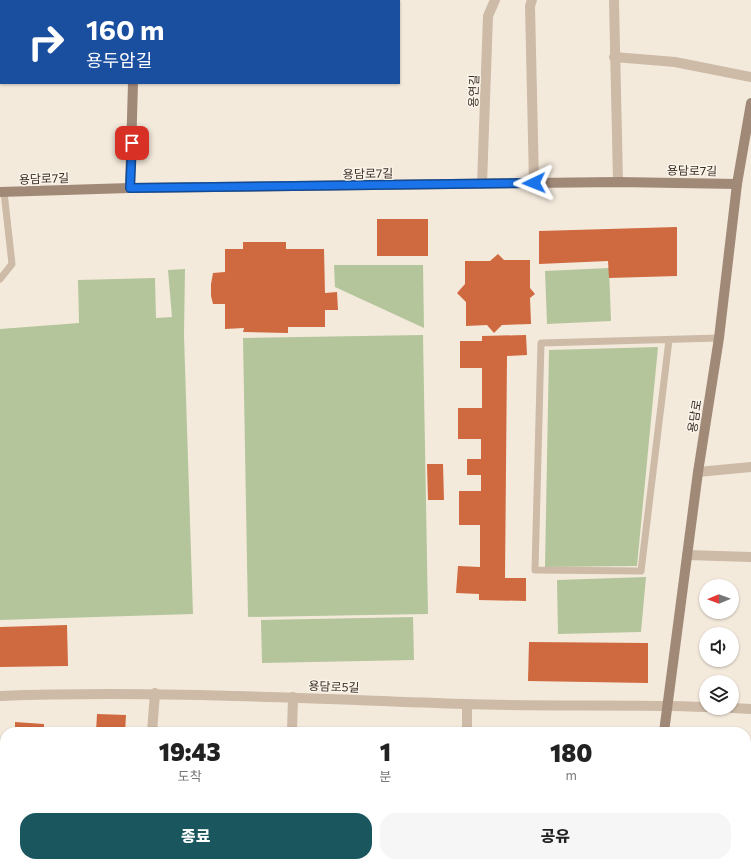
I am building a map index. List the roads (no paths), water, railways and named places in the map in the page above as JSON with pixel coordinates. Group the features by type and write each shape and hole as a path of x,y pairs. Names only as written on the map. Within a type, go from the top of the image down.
{"street":[{"name":"용연길","path":"482,184 488,16 495,0"},
{"path":"532,0 530,6 534,183"},
{"path":"614,1 614,58 618,182"},
{"path":"614,58 675,62 751,77"},
{"path":"130,188 133,84"},
{"name":"용담로","path":"665,727 698,472 719,338 736,184 751,103"},
{"name":"용담로7길","path":"2,192 130,188 618,182 736,184"},
{"path":"698,472 751,467"},
{"path":"687,555 751,557"},
{"name":"용담로5길","path":"0,696 71,693 155,693 467,704 668,705 699,707"},
{"path":"152,727 155,693"},
{"path":"292,727 293,697"},
{"path":"467,704 467,727"},
{"path":"739,708 751,709"}],"lane":[{"path":"0,279 12,264 2,192"},
{"path":"669,340 641,571 535,570 541,343 719,338"}]}
